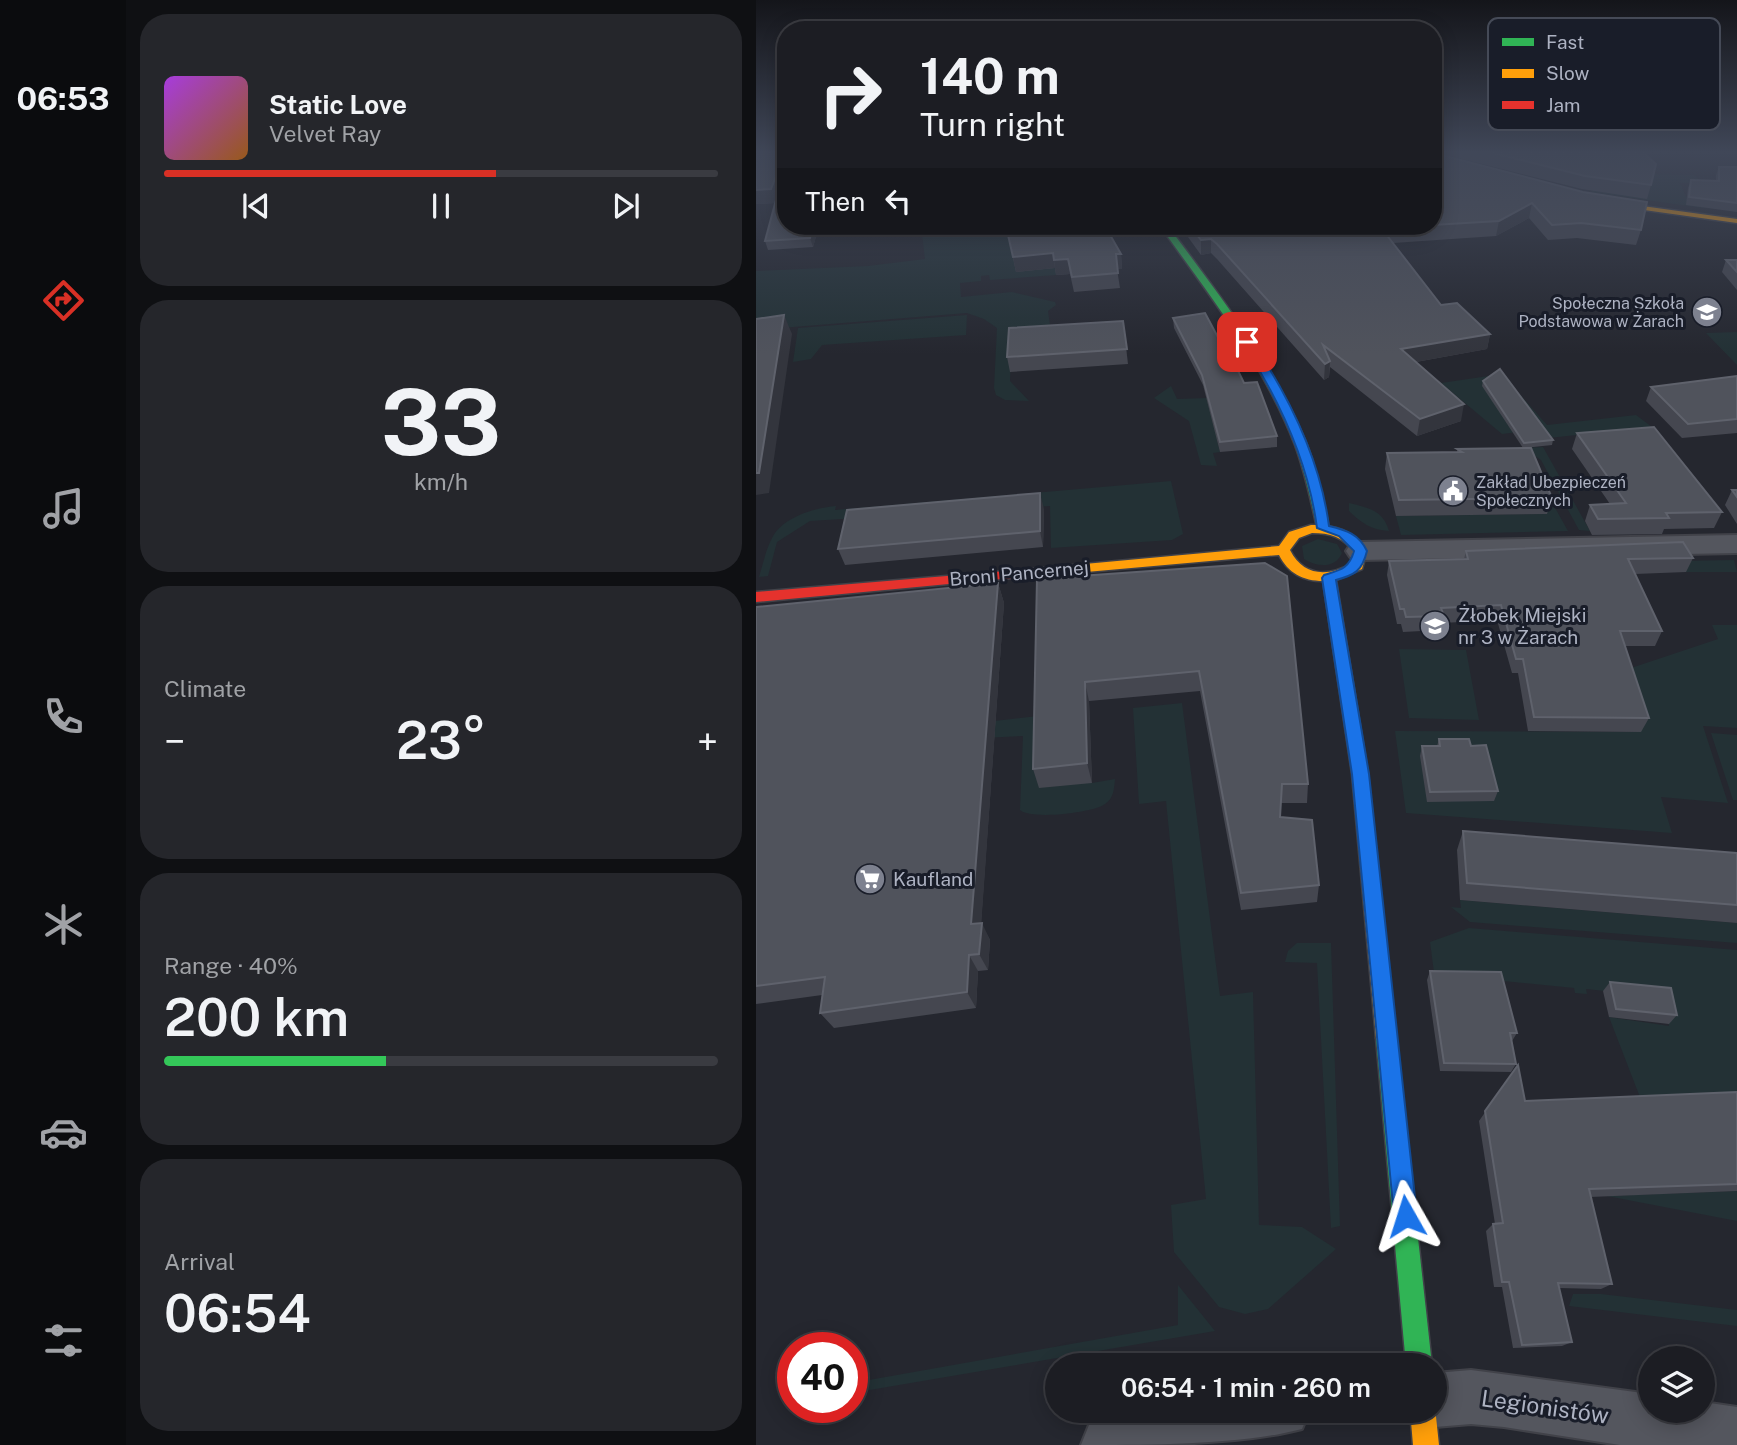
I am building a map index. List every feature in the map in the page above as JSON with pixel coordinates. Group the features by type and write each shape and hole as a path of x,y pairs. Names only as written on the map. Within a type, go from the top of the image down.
{"street":[{"path":"1170,235 1264,367 1308,458 1323,528"},
{"path":"1323,528 1343,533 1357,544 1360,551 1357,566 1350,572 1329,578 1296,571 1289,565 1283,550 1291,537 1300,531 1323,528"},
{"path":"1360,551 1737,544"},
{"name":"Broni Pancernej","path":"756,597 1283,550"},
{"path":"1329,578 1360,774 1418,1353"},
{"name":"Legionistów","path":"1447,1399 1471,1397 1504,1400 1737,1435"},
{"path":"1109,1445 1218,1423"},
{"path":"1424,1423 1426,1445"}],"shaded area":[{"path":"922,235 1055,235 1056,275 990,280 989,275 981,276 981,281 960,283 961,297 1012,292 1055,302 1056,305 1048,311 1050,325 1012,329 1010,381 1029,401 1005,400 996,395 994,388 997,328 984,319 967,313 756,330 756,271 868,266 925,259"},
{"path":"967,315 966,335 822,345 811,359 793,362 798,328"},
{"path":"1737,332 1737,365 1706,333"},
{"path":"1502,374 1547,425 1636,415 1652,427 1539,439 1534,430 1502,434 1441,383"},
{"path":"1171,386 1177,399 1208,398 1226,439 1217,440 1220,452 1213,453 1217,466 1201,465 1189,421 1154,398"},
{"path":"1543,447 1590,531 1579,530 1541,460 1524,448"},
{"path":"1171,481 1183,534 1172,540 1051,548 1050,506 810,521 777,542 768,576 759,577 768,547 777,531 791,519 818,509 836,506 835,510"},
{"path":"1540,481 1568,531 1401,535 1396,516 1547,514"},
{"path":"1349,503 1379,514 1389,531 1362,522 1349,511"},
{"path":"1318,539 1337,544 1342,553 1335,562 1320,565 1304,559 1302,546"},
{"path":"1734,560 1737,572 1686,572 1679,561"},
{"path":"1712,625 1737,625 1737,728 1703,726 1728,803 1661,797 1672,833 1406,813 1395,731 1640,732 1622,671 1718,639"},
{"path":"1399,649 1466,650 1479,720 1409,718"},
{"path":"1182,703 1220,996 1253,992 1259,1225 1302,1227 1336,1249 1268,1309 1245,1314 1219,1307 1174,1252 1171,1205 1206,1199 1166,801 1139,804 1133,708"},
{"path":"1038,716 1092,783 1115,779 1114,790 1108,802 1088,810 1062,814 1036,815 1020,810 1023,736 756,749"},
{"path":"1711,733 1737,735 1737,800 1733,800"},
{"path":"1460,900 1737,923 1737,943 1470,922 1451,907 1461,908"},
{"path":"1469,928 1737,950 1737,1101 1643,1105 1609,1017 1669,1026 1663,997 1586,989 1587,994 1575,993 1574,988 1493,980 1435,980 1430,942"},
{"path":"1297,943 1331,943 1340,1226 1331,1228 1317,963 1285,962 1288,951"},
{"path":"1737,1191 1737,1221 1607,1196"},
{"path":"1178,1285 1215,1331 1086,1353 1045,1353 1045,1360 868,1390 868,1380 1178,1325"},
{"path":"1573,1294 1601,1294 1737,1310 1737,1326 1569,1306"}],"building":[{"path":"771,219 777,219 777,235 811,235 810,238 765,241"},
{"path":"1442,219 1502,219 1442,224"},
{"path":"1547,219 1643,219 1641,230 1581,223 1552,225"},
{"path":"1008,235 1110,235 1121,254 1116,254 1118,273 1072,277 1068,259 1054,260 1053,253 1013,257"},
{"path":"1197,235 1387,235 1441,305 1457,303 1490,334 1401,349 1464,404 1420,419 1323,345 1330,361 1325,364 1217,244 1211,239 1201,240"},
{"path":"1726,260 1737,260 1737,272"},
{"path":"1205,313 1244,383 1257,382 1277,436 1220,442 1202,375 1173,318"},
{"path":"784,315 759,473 756,473 756,319"},
{"path":"1123,321 1127,349 1007,357 1009,328"},
{"path":"1500,369 1553,440 1524,443 1483,381"},
{"path":"1737,376 1737,419 1688,424 1651,387"},
{"path":"1654,427 1722,512 1666,513 1669,518 1598,519 1590,505 1626,503 1577,433"},
{"path":"1531,448 1552,498 1399,500 1387,453 1462,452 1457,449"},
{"path":"1040,493 1040,531 838,549 847,510"},
{"path":"1683,542 1693,558 1628,559 1662,631 1620,631 1649,718 1534,717 1523,659 1516,659 1501,605 1441,608 1444,616 1406,617 1404,609 1400,609 1389,561 1468,559 1466,551"},
{"path":"1265,563 1287,576 1308,784 1282,784 1280,817 1312,820 1319,885 1241,893 1199,671 1085,682 1087,763 1033,769 1037,579"},
{"path":"998,583 971,924 982,923 979,954 969,955 967,992 820,1013 825,977 756,986 756,607"},
{"path":"1439,739 1469,739 1471,746 1486,745 1498,791 1430,792 1422,746 1440,746"},
{"path":"1463,831 1737,853 1737,905 1467,883"},
{"path":"1430,971 1501,972 1517,1033 1510,1033 1516,1064 1444,1063"},
{"path":"1610,982 1671,988 1677,1015 1616,1009"},
{"path":"1518,1065 1525,1101 1737,1092 1737,1184 1589,1189 1612,1284 1558,1283 1572,1342 1522,1345 1509,1282 1502,1282 1493,1224 1503,1223 1485,1111"}],"traffic: fast":[{"path":"1171,235 1240,331 1274,386 1305,455 1323,528"},
{"path":"1386,1038 1418,1353"}],"traffic: slow":[{"path":"1726,219 1737,221"},
{"path":"1311,529 1333,531 1351,540 1360,551 1357,566 1347,572 1325,577 1315,577 1296,569 1283,550 1294,535 1311,529"},
{"path":"1041,572 1283,550"},
{"path":"1329,578 1360,774 1386,1038"},
{"path":"1424,1423 1426,1445"}],"traffic: jam":[{"path":"756,597 1041,572"}],"place":[{"name":"Społeczna Szkoła Podstawowa w Żarach","path":"1707,312"},
{"name":"Zakład Ubezpieczeń Społecznych","path":"1453,491"},
{"name":"Żłobek Miejski nr 3 w Żarach","path":"1435,626"},
{"name":"Kaufland","path":"870,879"}],"route":[{"path":"1247,342 1268,374 1308,458 1323,528 1352,538 1360,551 1357,566 1350,572 1329,578 1360,774 1406,1216"}]}
